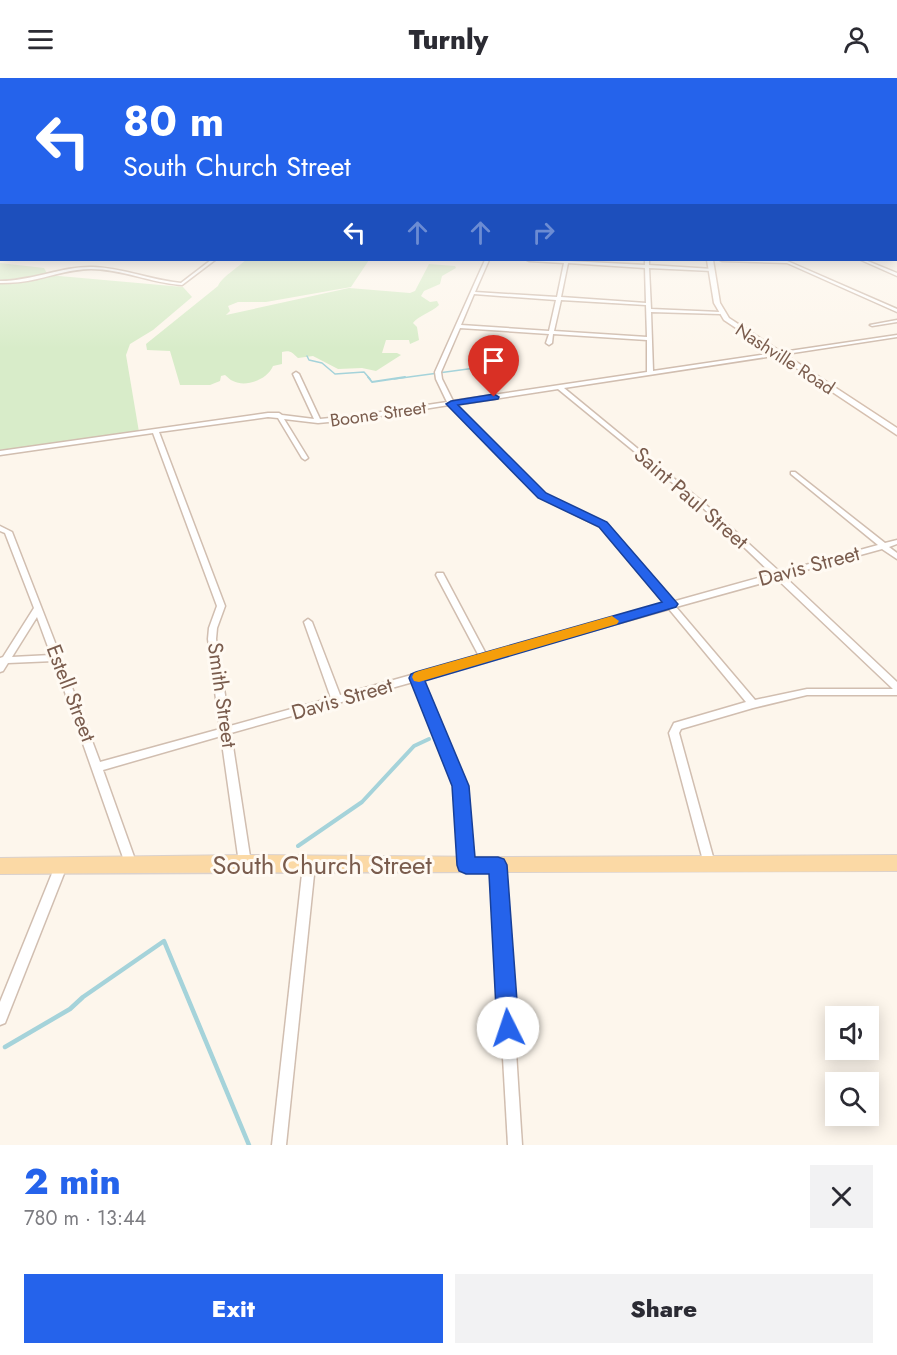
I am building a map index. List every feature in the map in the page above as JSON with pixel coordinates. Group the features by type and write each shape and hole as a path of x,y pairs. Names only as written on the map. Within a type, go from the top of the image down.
{"main road":[{"name":"Nashville Road","path":"710,261 720,313 777,354 897,432"},
{"name":"South Church Street","path":"0,866 245,863 498,865 897,863"}],"street":[{"path":"0,282 37,280 85,268 109,270 155,282 182,284 212,261"},
{"path":"487,261 438,372 451,404 542,496 603,525 753,704"},
{"path":"549,343 567,261 712,270"},
{"path":"647,261 650,373"},
{"path":"785,261 897,311"},
{"path":"865,261 897,275"},
{"path":"85,262 85,268"},
{"path":"473,293 559,298 720,313"},
{"path":"872,325 897,321"},
{"path":"458,326 648,339"},
{"name":"Boone Street","path":"0,453 279,415 318,422 897,336"},
{"path":"296,374 318,422"},
{"name":"Saint Paul Street","path":"560,387 704,506 897,687"},
{"path":"279,415 305,458"},
{"name":"Smith Street","path":"156,432 221,606 213,628 212,639 228,732 245,863"},
{"path":"793,473 897,557"},
{"name":"Estell Street","path":"0,528 8,532 38,608 98,767 131,865"},
{"name":"Davis Street","path":"98,767 897,542"},
{"path":"440,575 484,658"},
{"path":"0,669 3,660 38,608"},
{"path":"308,622 337,700"},
{"path":"3,660 57,658"},
{"path":"416,678 460,786 466,865"},
{"path":"709,864 674,733 677,726 753,704 807,692 897,692"},
{"path":"279,1145 309,865"},
{"path":"498,865 515,1145"},
{"path":"0,1018 61,866"}],"green space":[{"path":"245,261 368,261 351,287 266,302 238,302 228,306 230,311 226,315 349,288 410,293 415,291 429,264 455,266 456,268 442,276 440,284 424,291 421,296 430,302 437,301 439,305 413,323 417,327 419,340 410,344 409,340 386,340 382,353 401,355 376,371 362,368 338,369 313,356 298,358 291,352 285,351 282,352 282,364 273,366 262,378 250,383 238,383 225,375 221,376 220,381 210,385 180,385 170,351 147,350 146,344 218,286 226,276"},
{"path":"0,263 44,268 48,275 183,287 192,297 153,330 130,344 126,355 139,432 0,450"}],"waterway":[{"path":"307,356 309,360 322,363 335,374 364,372 370,379"},
{"path":"394,379 490,366"},
{"path":"368,377 372,382 405,377"},
{"path":"298,846 362,802 414,746 429,739"},
{"path":"5,1047 70,1009 83,997 164,941 249,1145"}],"slow traffic":[{"path":"419,677 612,621"}],"route":[{"path":"494,397 451,404 542,496 597,520 603,525 671,604 416,678 457,772 466,865 498,865 508,1028"}]}
